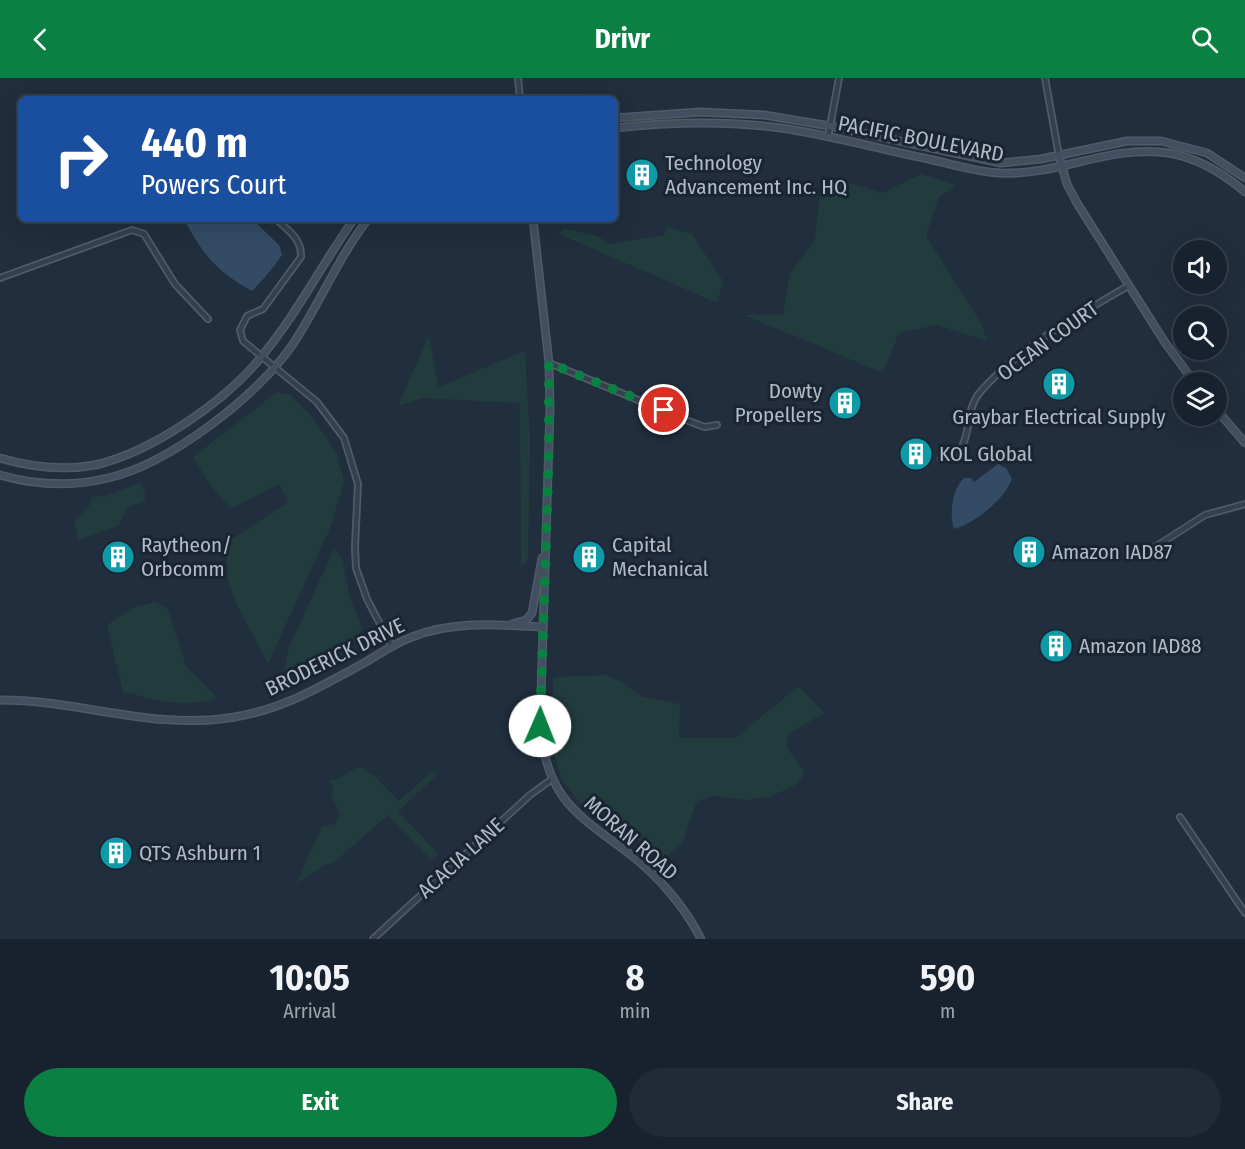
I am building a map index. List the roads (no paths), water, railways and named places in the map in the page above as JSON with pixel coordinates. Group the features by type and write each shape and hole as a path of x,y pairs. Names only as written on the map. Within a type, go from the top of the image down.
{"main road":[{"name":"PACIFIC BOULEVARD","path":"618,118 666,112 719,112 793,119 988,161 1017,163 1059,156 1109,143 1161,141 1207,153 1245,178"},
{"name":"PACIFIC BOULEVARD","path":"618,128 651,124 736,124 775,127 998,173 1024,173 1128,151 1162,152 1178,155 1211,167 1245,192"},
{"path":"1059,156 1077,203 1128,286 1187,372"},
{"path":"0,458 41,467 70,468 96,465 128,455 219,399 261,357 352,222"},
{"path":"0,475 33,483 64,484 110,478 148,463 218,420 275,368 293,344 346,250 366,222"},
{"name":"MORAN ROAD","path":"533,222 549,363 540,726 545,762 552,779 581,819 629,854 658,879 701,939"},
{"path":"1227,423 1245,443"},
{"path":"506,626 526,620 533,611 546,534"},
{"name":"BRODERICK DRIVE","path":"0,700 55,702 157,721 216,719 259,712 296,700 412,637 444,628 543,627"}],"street":[{"path":"518,78 520,96"},
{"path":"828,137 839,78"},
{"path":"1045,78 1059,156"},
{"path":"279,222 298,241 302,249 301,257 263,309 247,316 240,330 243,340 261,357 317,402 344,438 358,484 355,547 358,574 367,599 392,647"},
{"path":"0,278 132,230 144,234 175,284 208,319"},
{"name":"OCEAN COURT","path":"941,459 954,457 966,442 969,416 981,391 1052,332 1128,286"},
{"path":"549,363 596,380 705,428 717,425"},
{"path":"1155,547 1205,515 1245,504"},
{"name":"ACACIA LANE","path":"373,939 530,795 552,779"},
{"path":"1180,817 1245,913"}],"water":[{"path":"186,222 255,222 279,245 282,255 252,291 220,269 197,242"},
{"path":"998,464 1006,468 1012,479 1003,495 971,522 954,529 953,502 960,483 964,478 971,478 974,482"}],"place":[{"name":"Technology Advancement Inc. HQ","path":"642,175"},
{"name":"Graybar Electrical Supply","path":"1059,384"},
{"name":"Dowty Propellers","path":"845,403"},
{"name":"KOL Global","path":"916,454"},
{"name":"Amazon IAD87","path":"1029,552"},
{"name":"Raytheon/ Orbcomm","path":"118,557"},
{"name":"Capital Mechanical","path":"589,557"},
{"name":"Amazon IAD88","path":"1056,646"},
{"name":"QTS Ashburn 1","path":"116,853"}]}
